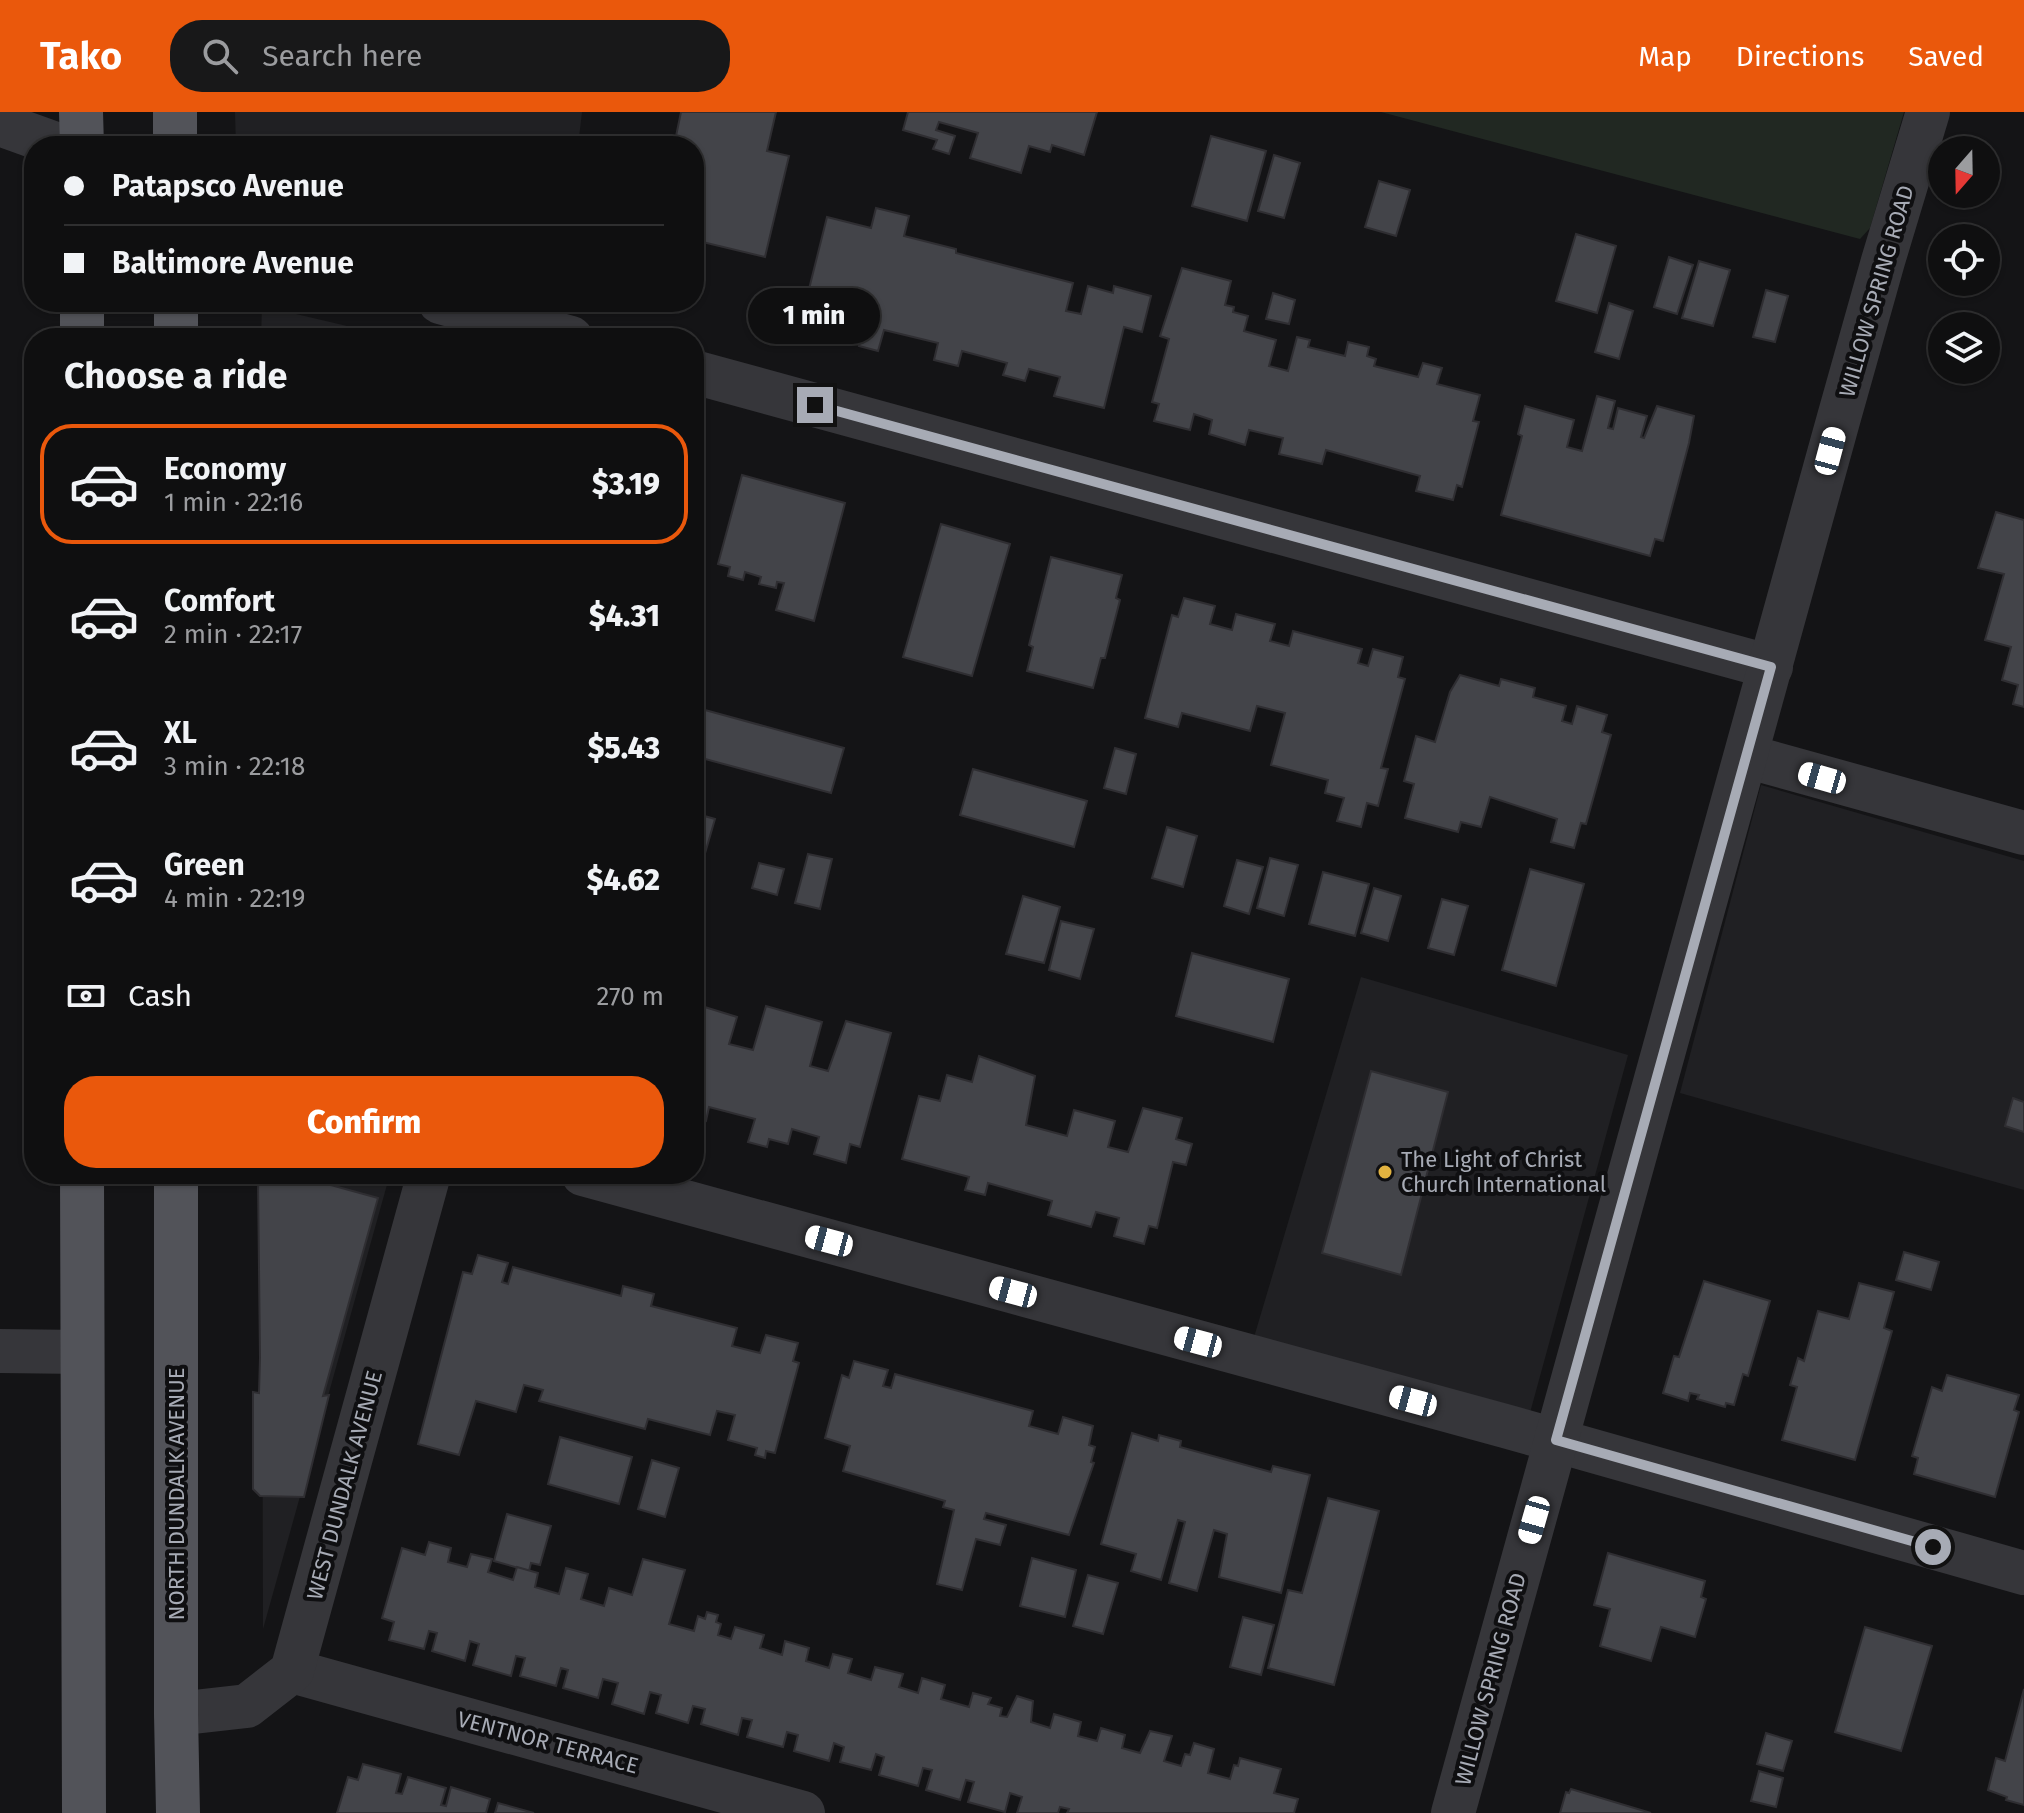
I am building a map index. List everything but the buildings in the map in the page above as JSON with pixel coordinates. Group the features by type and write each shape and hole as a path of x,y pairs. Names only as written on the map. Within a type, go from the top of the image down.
{"main road":[{"path":"81,112 82,136"},
{"path":"175,112 175,136"},
{"path":"82,1184 84,1813"},
{"name":"NORTH DUNDALK AVENUE","path":"176,1184 178,1813"}],"street":[{"name":"WILLOW SPRING ROAD","path":"1453,1813 1879,276 1928,112"},
{"path":"0,124 33,136"},
{"path":"476,312 535,328"},
{"path":"704,375 1771,667"},
{"path":"1746,756 2024,833"},
{"name":"WEST DUNDALK AVENUE","path":"292,1671 426,1184"},
{"path":"620,1184 1556,1440 2024,1573"},
{"path":"0,1351 82,1352"},
{"path":"176,1714 247,1706 292,1671"},
{"name":"VENTNOR TERRACE","path":"292,1671 803,1813"}],"shaded area":[{"path":"235,112 582,112 579,136 236,136"},
{"path":"1381,112 1904,112 1870,228 1860,239"},
{"path":"262,312 288,312 356,328 261,328"},
{"path":"1761,785 2024,861 2024,1190 1680,1093"},
{"path":"1361,977 1628,1055 1528,1420 1252,1344"},
{"path":"262,1184 387,1184 263,1629"}],"place":[{"name":"The Light of Christ Church International","path":"1385,1172"}],"route":[{"path":"815,405 1771,667 1556,1440 1933,1547"}]}
